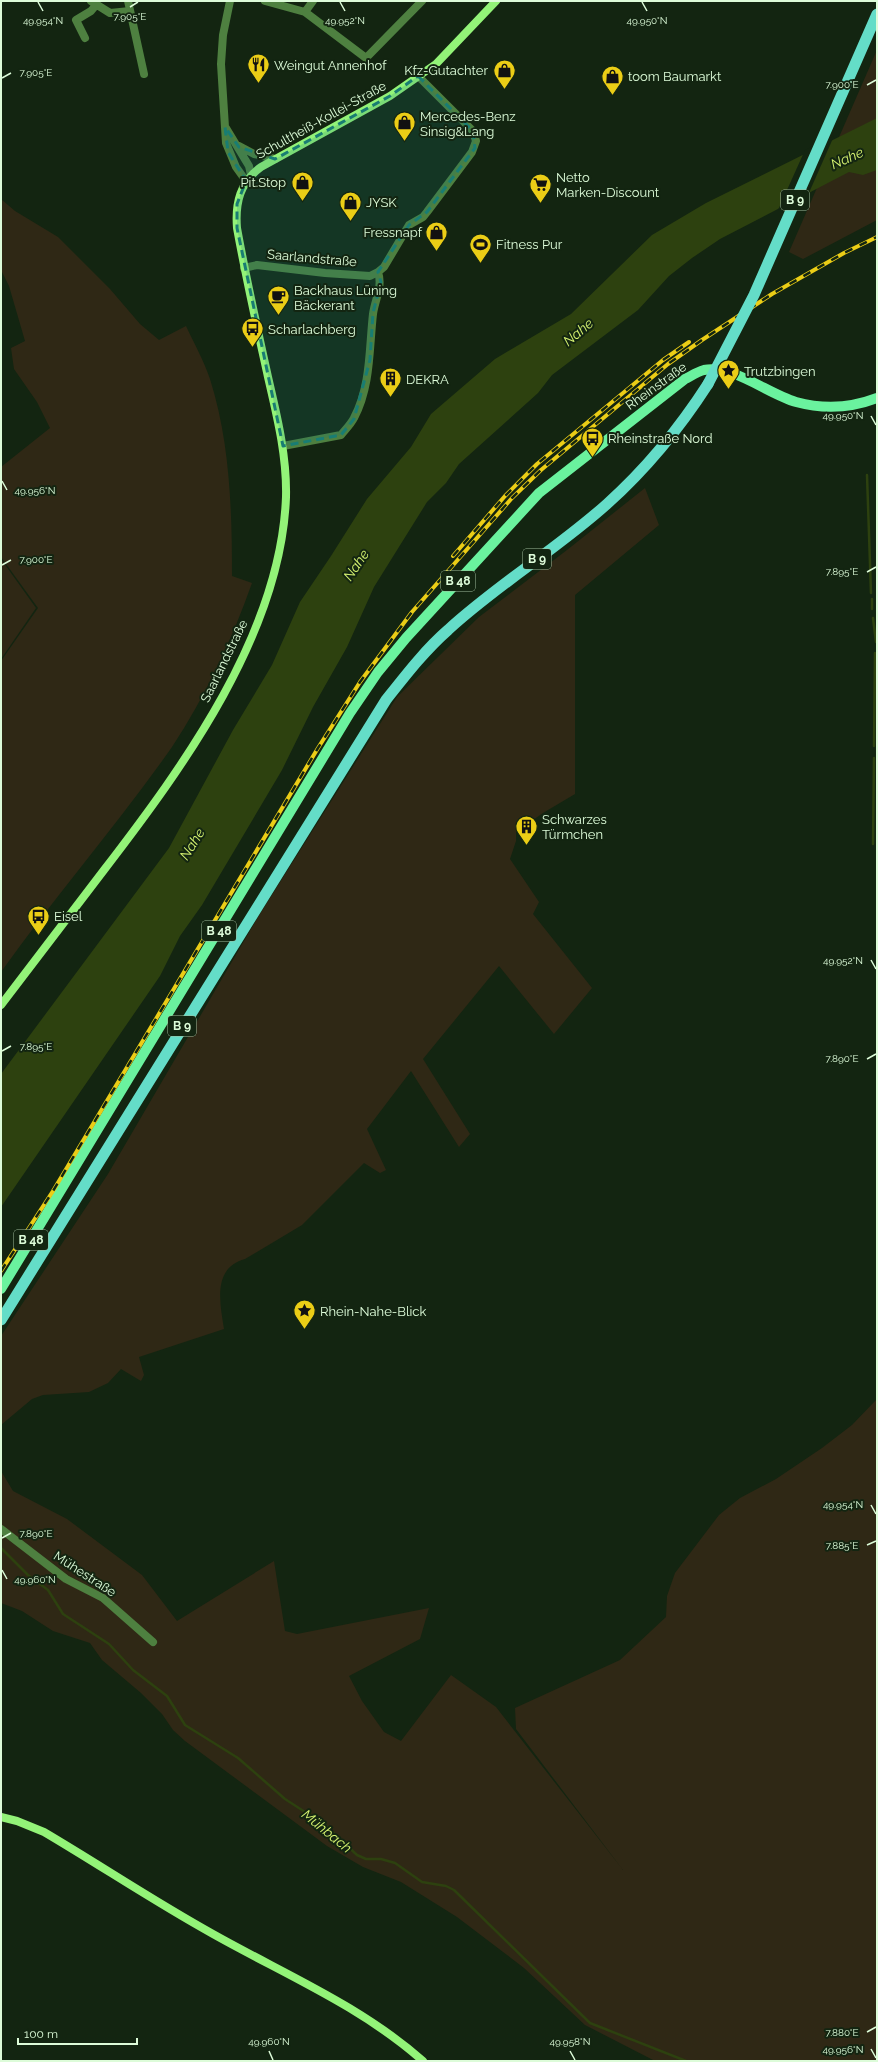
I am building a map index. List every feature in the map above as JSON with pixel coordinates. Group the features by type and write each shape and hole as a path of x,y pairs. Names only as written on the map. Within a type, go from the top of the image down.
{"highway":[{"name":"B 9","path":"1,1320 386,700 447,630 500,586 585,523 624,488 671,437 708,384 754,295 877,14"}],"main road":[{"name":"Schultheiß-Kollei-Straße","path":"249,178 275,159 390,96 436,64 496,1"},
{"name":"Saarlandstraße","path":"1,1005 163,791 226,690 252,634 277,563 286,496 283,446 244,268 236,216 238,199 249,178"},
{"name":"Rheinstraße","path":"1,1289 350,713 378,672 406,638 539,493 685,379 704,370 715,369 728,372 779,396 813,405 844,406 877,398"},
{"path":"1,1817 17,1821 44,1832 213,1934 354,2010 394,2037 423,2061"}],"street":[{"path":"128,1 144,74"},
{"path":"230,1 223,35 221,64 225,127 228,152 236,167 249,178"},
{"path":"265,1 305,12 366,58 422,1"},
{"path":"305,12 313,1"},
{"path":"85,38 76,20 91,11 94,3 110,13 130,11"},
{"path":"283,446 341,435 354,419 366,382 370,360 373,313 381,282 378,272 384,267 409,225 423,217 472,152 476,144 473,131 418,76"},
{"path":"225,127 249,166 249,178"},
{"path":"236,145 254,154 275,159"},
{"name":"Saarlandstraße","path":"244,268 257,265 325,273 370,276 378,272"},
{"name":"Mühestraße","path":"1,1529 66,1579 103,1598 153,1642"}],"highlighted area":[{"path":"418,76 473,131 475,148 427,212 409,225 378,272 381,282 373,313 370,360 354,419 341,435 283,446 237,228 237,204 246,181 228,152 225,127 239,147 275,159 390,96"}],"shaded area":[{"path":"877,50 877,220 803,259 789,252"},
{"path":"1,199 15,211 58,237 110,289 140,324 159,340 186,326 210,379 222,427 226,452 230,501 232,576 252,583 236,626 217,668 196,708 172,747 1,972 1,661 38,608 1,557 1,467 50,428 37,402 14,369 11,348 25,341 9,286 1,270"},
{"path":"645,488 659,525 575,595 575,794 543,813 516,832 516,841 510,859 539,902 533,914 592,988 554,1034 499,966 423,1059 470,1134 459,1147 411,1071 367,1129 386,1170 380,1173 364,1163 302,1225 234,1264 227,1270 223,1278 220,1298 224,1329 139,1357 144,1375 141,1381 121,1369 108,1383 89,1392 43,1395 32,1399 1,1425 1,1336 108,1174 258,917 397,697 479,617"},
{"path":"1,559 36,608 1,659"},
{"path":"877,1399 877,2061 655,2061 585,2025 524,1968 457,1917 401,1882 363,1867 327,1846 185,1741 173,1730 162,1714 141,1693 102,1660 90,1643 53,1631 22,1611 1,1603 1,1471 13,1491 67,1519 142,1575 177,1621 274,1561 285,1631 297,1634 429,1608 420,1639 349,1676 362,1701 384,1732 401,1741 451,1675 496,1707 623,1870 516,1729 515,1708 620,1660 666,1617 667,1596 675,1573 719,1515 740,1498 776,1479 822,1448 852,1425"}],"water":[{"name":"Nahe","path":"877,118 877,170 863,175 849,172 720,239 692,258 669,276 638,310 552,375 538,393 459,464 446,483 427,502 374,587 347,647 313,707 282,770 202,905 180,936 160,976 1,1207 1,1074 169,848 233,730 272,665 300,602 367,499 411,447 431,414 495,359 571,314 652,235 706,203"}],"pier":[{"path":"834,136 808,195 778,210 805,150"}],"waterway":[{"path":"867,475 871,593"},
{"path":"872,599 872,609"},
{"path":"873,618 876,642"},
{"path":"874,746 875,653"},
{"path":"873,844 874,758"},
{"name":"Mühbach","path":"1,1548 28,1575 48,1590 63,1614 109,1644 133,1670 167,1696 185,1725 238,1758 285,1799 325,1825 357,1855 366,1859 381,1859 395,1863 422,1882 446,1886 454,1890 590,2023 686,2061"}],"railway":[{"path":"1,1271 53,1191 318,748 360,682 412,612 512,498 541,470 668,364 772,294 844,253 877,237"},
{"path":"453,556 505,496 537,464 663,360 689,342"}],"place":[{"name":"Weingut Annenhof","path":"259,84"},
{"name":"Kfz-Gutachter","path":"504,90"},
{"name":"toom Baumarkt","path":"612,96"},
{"name":"Mercedes-Benz Sinsig&Lang","path":"405,142"},
{"name":"Pit.Stop","path":"302,202"},
{"name":"Netto Marken-Discount","path":"541,204"},
{"name":"JYSK","path":"351,222"},
{"name":"Fressnapf","path":"437,252"},
{"name":"Fitness Pur","path":"481,264"},
{"name":"Backhaus Lüning Bäckerant","path":"278,316"},
{"name":"Scharlachberg","path":"252,348"},
{"name":"Trutzbingen","path":"728,390"},
{"name":"DEKRA","path":"390,398"},
{"name":"Rheinstraße Nord","path":"592,458"},
{"name":"Schwarzes Türmchen","path":"526,846"},
{"name":"Eisel","path":"39,936"},
{"name":"Rhein-Nahe-Blick","path":"305,1330"}]}
